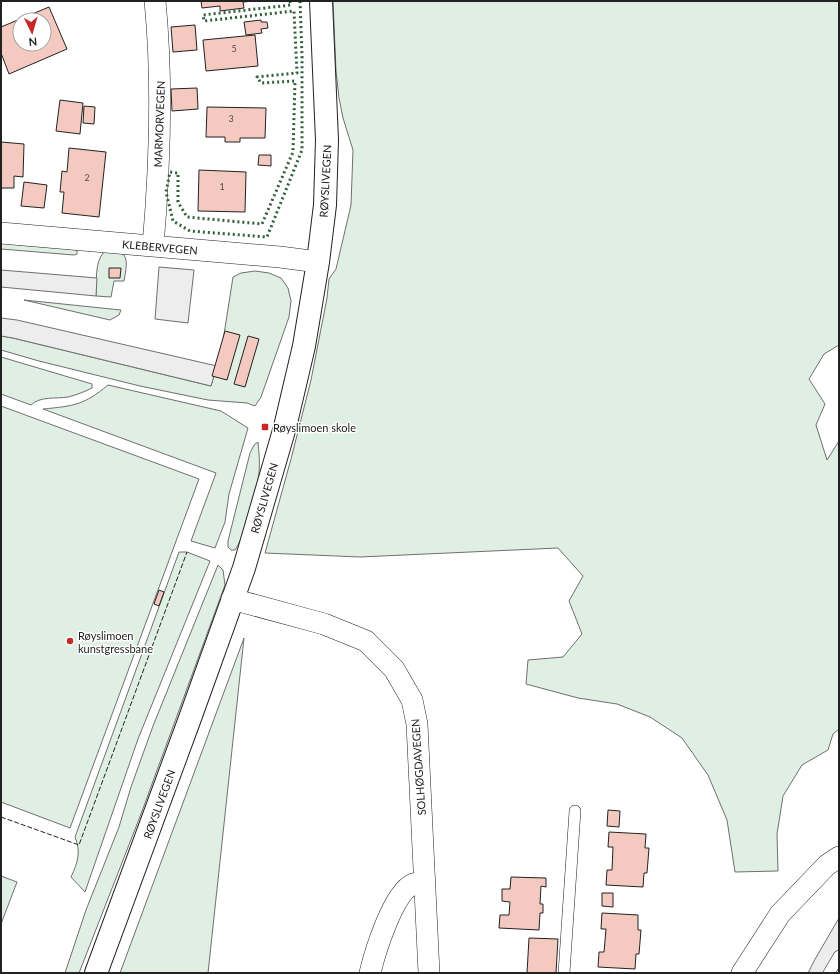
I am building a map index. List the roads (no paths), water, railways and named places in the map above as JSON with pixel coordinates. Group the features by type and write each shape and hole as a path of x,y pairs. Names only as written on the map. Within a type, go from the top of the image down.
{"street":[{"name":"MARMORVEGEN","path":"153,246 158,155 160,76 154,1"},
{"name":"RØYSLIVEGEN","path":"96,973 244,568 285,427 304,346 318,262 325,205 327,140 321,1"},
{"name":"KLEBERVEGEN","path":"1,233 318,262"},
{"name":"SOLHØGDAVEGEN","path":"232,599 324,624 366,641 394,669 412,700 417,724 429,973"},
{"path":"742,973 780,914 827,865 839,857"},
{"path":"370,973 387,920 398,899 412,884 425,882"}],"lane":[{"path":"564,973 575,811"},
{"path":"829,973 839,956"}],"place":[{"name":"Røyslimoen skole","path":"265,427"},
{"name":"Røyslimoen kunstgressbane","path":"70,641"}]}
